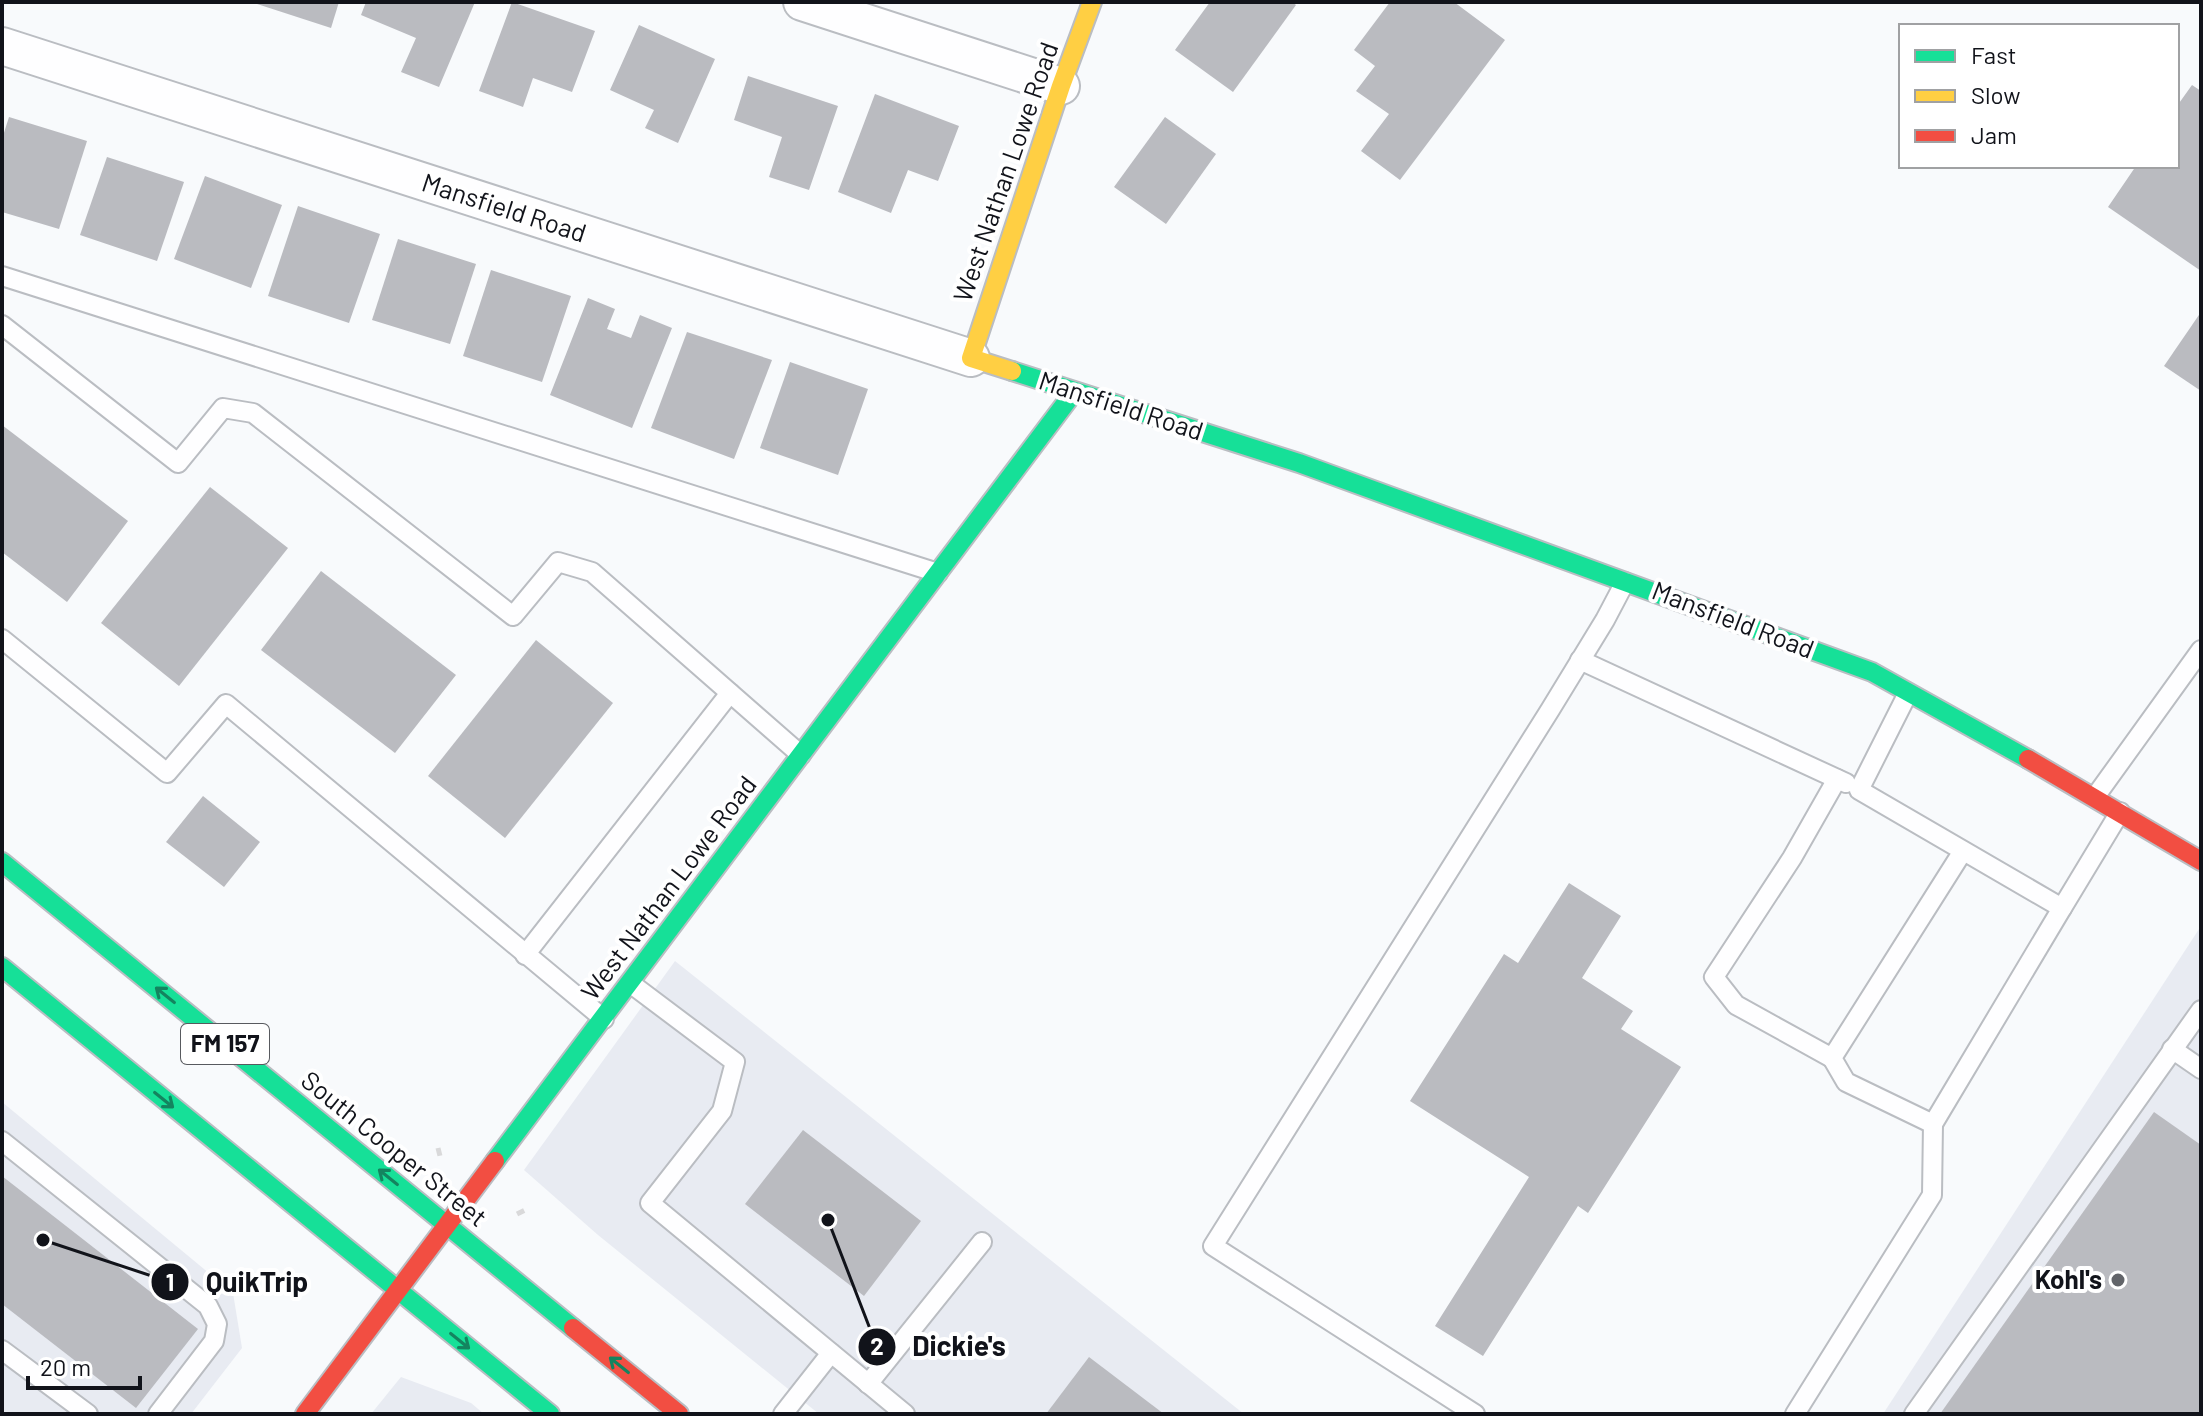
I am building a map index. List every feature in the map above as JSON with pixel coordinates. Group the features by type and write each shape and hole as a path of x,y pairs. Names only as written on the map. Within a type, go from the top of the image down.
{"street":[{"path":"802,2 1061,86"},
{"name":"West Nathan Lowe Road","path":"971,358 1092,2"},
{"name":"Mansfield Road","path":"2,46 1299,463 1625,580 1872,672 2095,797 2201,861"},
{"name":"West Nathan Lowe Road","path":"305,1414 1074,392"},
{"name":"South Cooper Street","path":"2,862 679,1414"},
{"name":"FM 157","path":"2,967 550,1414"}],"lane":[{"path":"2,276 938,573"},
{"path":"2,325 178,463 223,408 253,413 513,616 558,562 592,572 801,755"},
{"path":"1475,1414 1213,1246 1605,620 1625,580"},
{"path":"2,639 167,773 226,704 604,1019"},
{"path":"2095,797 2201,650"},
{"path":"1580,660 1859,790 2062,908"},
{"path":"525,955 730,693"},
{"path":"1859,790 1908,693"},
{"path":"1837,779 1792,858 1714,977 1736,1005 1832,1058 1846,1082 1933,1124"},
{"path":"1795,1414 1932,1195 1933,1124 2120,812"},
{"path":"1832,1058 1963,851"},
{"path":"630,983 735,1062 722,1111 650,1203 905,1414"},
{"path":"1914,1414 2201,1010"},
{"path":"2172,1049 2201,1069"},
{"path":"2,1141 208,1306 217,1324 214,1341 158,1414"},
{"path":"868,1384 982,1242"},
{"path":"2,1350 88,1414"},
{"path":"783,1414 831,1353"}],"path":[{"path":"438,1148 440,1156"},
{"path":"517,1214 525,1210"}],"shaded area":[{"path":"2201,926 2201,1414 1883,1414"},
{"path":"675,961 1244,1414 819,1414 598,1235 524,1170"},
{"path":"2,1102 233,1293 242,1348 191,1414 2,1414"},
{"path":"401,1377 471,1403 484,1414 371,1414"}],"building":[{"path":"251,2 339,2 331,28"},
{"path":"366,2 475,2 439,87 401,72 416,38 361,15"},
{"path":"512,2 595,31 572,92 533,78 523,107 479,91"},
{"path":"1210,2 1292,2 1296,5 1233,92 1175,50"},
{"path":"1390,2 1454,2 1505,40 1400,180 1361,151 1389,114 1356,91 1375,66 1354,50"},
{"path":"639,25 715,59 678,143 645,128 654,110 610,90"},
{"path":"748,76 838,106 809,190 769,177 782,137 734,120"},
{"path":"2192,85 2201,91 2201,271 2108,207 2135,168 2179,168 2179,103"},
{"path":"875,94 959,126 938,181 908,170 891,213 838,192"},
{"path":"9,117 87,141 59,229 2,212 2,139"},
{"path":"1165,117 1216,154 1166,224 1114,187"},
{"path":"107,157 184,182 157,261 80,235"},
{"path":"205,176 282,205 251,288 174,259"},
{"path":"298,206 380,234 349,323 268,296"},
{"path":"398,239 476,264 450,344 372,320"},
{"path":"491,270 571,296 542,382 463,356"},
{"path":"588,298 615,309 607,329 631,338 640,315 672,328 632,428 550,395"},
{"path":"2201,312 2201,391 2164,366"},
{"path":"687,332 772,360 734,459 651,428"},
{"path":"790,362 868,389 838,475 760,448"},
{"path":"2,425 128,521 67,602 2,552"},
{"path":"210,487 288,548 179,686 101,623"},
{"path":"321,571 456,675 395,753 261,650"},
{"path":"536,640 613,703 505,838 428,776"},
{"path":"203,796 260,842 224,887 166,842"},
{"path":"1569,883 1621,916 1582,978 1633,1011 1621,1029 1681,1067 1588,1213 1578,1206 1483,1356 1435,1326 1529,1177 1410,1101 1504,954 1518,963"},
{"name":"Kohl's","path":"2154,1112 2201,1145 2201,1414 1940,1414"},
{"path":"803,1130 921,1221 864,1296 745,1204"},
{"path":"2,1176 198,1329 136,1408 2,1304"},
{"path":"1089,1357 1164,1414 1046,1414"}],"traffic: fast":[{"path":"1012,371 1299,463 1872,672 2028,759"},
{"path":"495,1161 1074,392"},
{"path":"2,862 573,1328"},
{"path":"2,967 550,1414"}],"traffic: slow":[{"path":"1012,371 971,358 1092,2"}],"traffic: jam":[{"path":"2028,759 2201,861"},
{"path":"305,1414 495,1161"},
{"path":"573,1328 679,1414"}],"place":[{"name":"Dickie's","path":"828,1220"},
{"name":"QuikTrip","path":"43,1240"},
{"name":"Kohl's","path":"2118,1280"}]}
